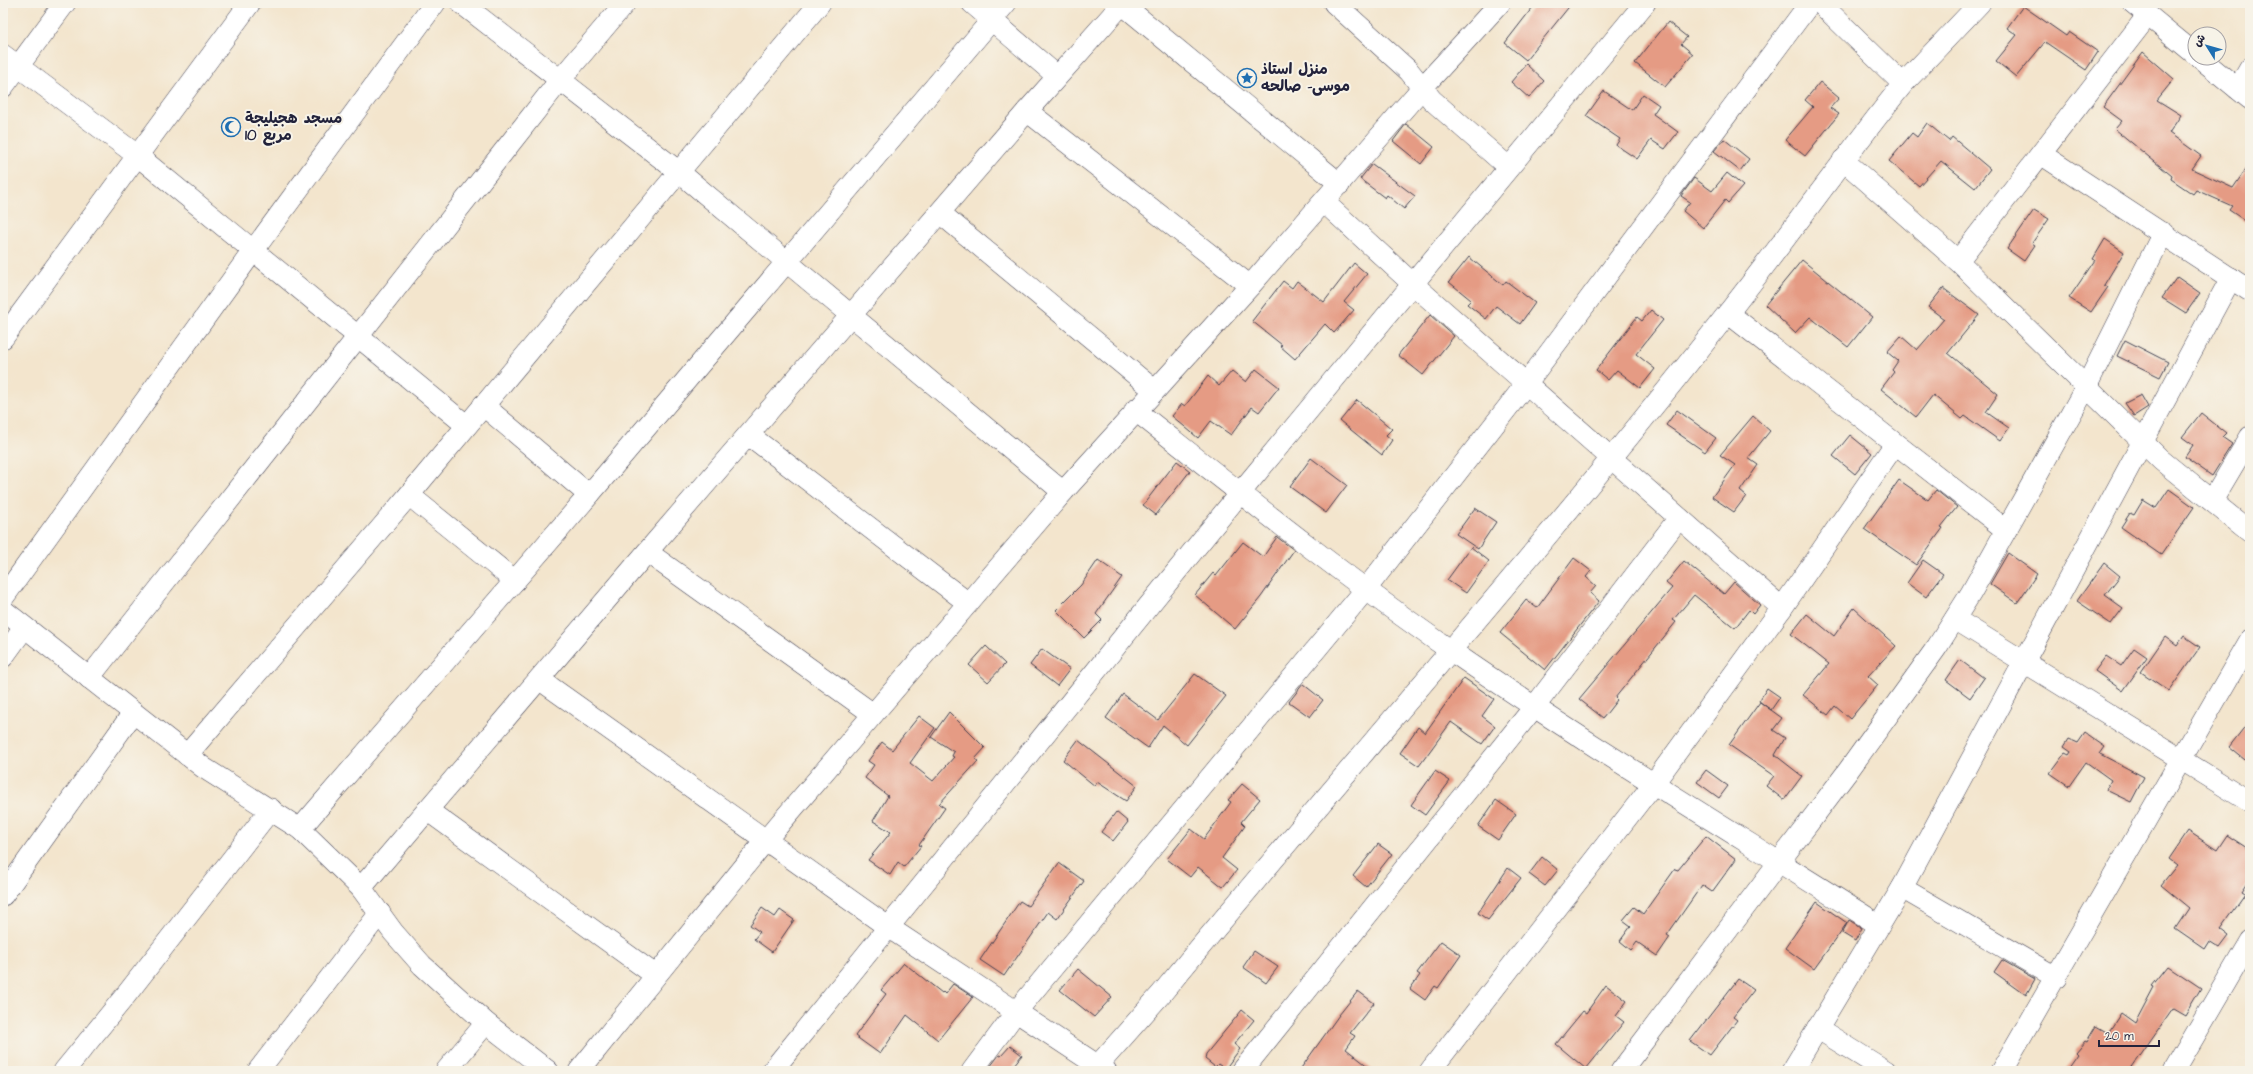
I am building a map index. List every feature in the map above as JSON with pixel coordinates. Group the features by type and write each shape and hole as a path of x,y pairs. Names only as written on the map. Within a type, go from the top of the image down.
{"street":[{"path":"3,87 10,61 65,3"},
{"path":"3,338 250,3"},
{"path":"3,598 253,251 435,3"},
{"path":"461,3 679,172 787,260 1063,492"},
{"path":"89,678 357,335 560,80 625,3"},
{"path":"187,755 409,495 679,172 712,130 820,3"},
{"path":"972,3 1057,76"},
{"path":"300,829 589,495 1006,3"},
{"path":"361,888 1026,111 1122,3 1340,184"},
{"path":"1334,3 1409,71 1432,100 1508,167"},
{"path":"579,1071 655,975 765,841 1063,492 1135,410 1250,286 1422,88 1500,3"},
{"path":"772,1071 1240,493 1414,285 1508,167 1645,3"},
{"path":"972,1071 1016,1012 1366,589 1526,384 1810,3"},
{"path":"1820,3 1904,84"},
{"path":"539,679 888,927 1099,1069 1162,992 1451,650 1610,458 1728,313 1843,160 1904,84 1980,3"},
{"path":"1958,261 2041,154 2140,9 2187,47"},
{"path":"10,61 138,156 466,425"},
{"path":"2210,66 2244,94 2250,68"},
{"path":"1026,111 1250,286"},
{"path":"2041,154 2250,291"},
{"path":"1843,160 1958,261 2142,443 2250,532"},
{"path":"1324,202 1414,285 1782,608"},
{"path":"940,212 1154,390"},
{"path":"1621,1071 1852,765 1955,619 2086,387 2163,233"},
{"path":"1792,1071 1902,888 2231,278"},
{"path":"1728,313 2006,530"},
{"path":"483,405 589,495"},
{"path":"1135,410 1240,493 1366,589 1451,650 1654,783 1879,925"},
{"path":"749,435 968,604"},
{"path":"2212,501 2250,437"},
{"path":"1430,1071 1654,783 1782,608 1895,444"},
{"path":"409,495 515,581"},
{"path":"1242,1071 1535,706 1679,518"},
{"path":"647,552 873,714"},
{"path":"3,610 187,755 220,779 271,809 300,829 361,888 422,965 486,1023 548,1071"},
{"path":"1955,619 2250,802"},
{"path":"3,657 24,628"},
{"path":"2001,1071 2057,978 2250,640"},
{"path":"3,895 133,713"},
{"path":"64,1071 126,995 271,809"},
{"path":"427,810 655,975"},
{"path":"1902,888 2057,978"},
{"path":"258,1071 380,913"},
{"path":"2174,1071 2250,941"},
{"path":"446,1071 486,1023"},
{"path":"1818,1028 1886,1071"}],"building":[{"path":"1536,3 1572,3 1526,60 1505,43"},
{"path":"2023,6 2066,36 2069,32 2098,52 2086,70 2045,42 2016,77 1996,61 2017,35 2007,28"},
{"path":"1668,22 1687,37 1681,44 1693,54 1665,87 1635,63"},
{"path":"2143,52 2174,79 2157,100 2181,115 2169,133 2201,156 2192,169 2233,188 2250,163 2250,224 2229,210 2232,206 2196,190 2193,194 2171,179 2172,176 2115,129 2122,121 2103,107"},
{"path":"1526,64 1544,81 1529,98 1511,82"},
{"path":"1820,82 1839,98 1830,108 1839,114 1805,156 1785,140 1813,107 1805,100"},
{"path":"1604,91 1632,110 1643,94 1659,105 1653,114 1678,132 1665,149 1651,140 1637,159 1616,145 1620,139 1586,116"},
{"path":"1927,123 1949,141 1952,137 1990,169 1975,188 1941,161 1919,186 1889,161 1912,133 1917,137"},
{"path":"1406,124 1434,147 1421,164 1393,141"},
{"path":"1724,139 1749,159 1740,171 1714,151"},
{"path":"1372,164 1415,196 1404,209 1387,195 1385,198 1360,179"},
{"path":"1727,173 1743,186 1728,203 1725,200 1703,228 1683,211 1690,202 1681,196 1694,178 1712,191"},
{"path":"2034,210 2049,219 2032,243 2035,245 2024,261 2007,249"},
{"path":"2105,239 2124,252 2104,285 2108,287 2091,312 2069,298 2095,260 2093,259"},
{"path":"1469,257 1503,285 1506,281 1535,303 1520,324 1496,306 1486,319 1467,304 1471,300 1449,282"},
{"path":"1802,260 1872,317 1848,347 1810,317 1795,333 1765,305"},
{"path":"1354,263 1367,274 1344,302 1354,310 1334,333 1325,324 1295,359 1280,346 1282,345 1252,321 1283,281 1292,288 1297,281 1324,302"},
{"path":"2177,277 2200,293 2186,313 2162,298"},
{"path":"1943,288 1979,315 1948,353 1998,394 1986,412 2009,428 2000,441 1965,416 1962,419 1933,395 1916,417 1881,389 1894,372 1892,370 1898,361 1887,352 1901,336 1917,350 1944,319 1928,307"},
{"path":"1651,310 1663,320 1636,354 1655,369 1640,388 1617,370 1608,380 1596,370 1637,317 1642,321"},
{"path":"1430,315 1454,336 1423,375 1398,355"},
{"path":"2125,340 2168,362 2160,377 2117,356"},
{"path":"1256,369 1279,387 1259,412 1252,407 1231,435 1211,421 1198,438 1172,416 1182,404 1185,406 1208,376 1219,386 1232,371 1246,382"},
{"path":"2141,395 2148,407 2134,416 2125,403"},
{"path":"1357,400 1392,429 1386,435 1392,440 1382,455 1340,421"},
{"path":"1677,410 1716,438 1705,452 1666,425"},
{"path":"2201,413 2226,433 2222,437 2232,444 2212,476 2185,457 2193,445 2182,437"},
{"path":"1753,416 1770,431 1748,458 1758,465 1740,491 1746,496 1734,512 1712,497 1735,465 1720,455"},
{"path":"1850,435 1872,453 1855,474 1833,456"},
{"path":"1311,458 1347,485 1326,513 1290,487"},
{"path":"1177,461 1190,471 1156,515 1143,505"},
{"path":"1899,480 1928,500 1936,490 1957,507 1941,527 1943,528 1916,565 1864,529"},
{"path":"2169,489 2194,507 2161,555 2121,527 2130,513 2134,515 2143,500 2156,508"},
{"path":"1475,508 1496,522 1478,549 1456,534"},
{"path":"1277,537 1294,550 1261,597 1235,629 1195,595 1213,573 1216,576 1243,542 1263,557"},
{"path":"1471,547 1489,561 1466,593 1447,580"},
{"path":"2008,553 2037,574 2017,603 1990,584"},
{"path":"1574,558 1591,571 1586,577 1596,586 1590,593 1599,601 1545,670 1500,633 1526,600 1537,608"},
{"path":"1098,560 1122,577 1096,614 1102,620 1084,638 1056,610 1081,585"},
{"path":"1923,560 1943,574 1926,597 1907,583"},
{"path":"1684,561 1724,594 1734,582 1760,605 1753,614 1749,610 1735,628 1694,595 1673,620 1676,622 1615,698 1617,700 1603,718 1579,699 1672,588 1666,583"},
{"path":"2104,563 2120,576 2105,595 2123,608 2111,624 2077,601"},
{"path":"1854,608 1896,646 1868,676 1878,685 1850,719 1835,706 1828,715 1803,695 1829,664 1791,634 1807,614 1834,636"},
{"path":"2184,636 2200,647 2169,691 2141,672 2165,637 2177,646"},
{"path":"986,646 1005,664 988,682 969,665"},
{"path":"2134,648 2147,657 2123,691 2095,671 2106,656 2121,666"},
{"path":"1042,649 1070,669 1057,686 1030,665"},
{"path":"1960,660 1984,678 1970,698 1946,680"},
{"path":"1195,674 1226,696 1187,745 1163,725 1148,748 1106,718 1123,694 1158,720"},
{"path":"1464,678 1494,699 1482,716 1495,726 1482,744 1451,722 1419,766 1400,753 1418,727 1425,733"},
{"path":"1303,684 1323,700 1310,717 1289,702"},
{"path":"1767,688 1780,697 1771,710 1759,701"},
{"path":"1760,702 1782,718 1773,730 1785,738 1775,755 1802,776 1784,800 1766,786 1774,776 1729,745"},
{"path":"949,712 985,748 975,759 978,761 939,804 945,808 919,845 921,846 904,867 898,862 890,875 868,860 891,832 873,821 888,796 865,778 874,765 868,761 882,742 892,750 919,716 935,728 910,763 933,781 954,757 952,756 954,752 931,737"},
{"path":"2250,720 2250,764 2229,747"},
{"path":"2085,733 2105,747 2100,754 2144,777 2131,802 2106,790 2111,780 2086,762 2069,786 2050,773 2065,753 2069,755 2071,752 2064,747 2069,739 2078,743"},
{"path":"1078,740 1137,786 1126,801 1097,782 1095,786 1063,760"},
{"path":"1706,770 1728,786 1719,798 1697,782"},
{"path":"1435,771 1450,781 1425,815 1411,805"},
{"path":"1242,784 1260,799 1241,822 1245,826 1222,858 1237,870 1223,887 1198,867 1190,877 1167,859 1191,829 1204,839 1231,802 1228,800"},
{"path":"1496,800 1516,814 1498,840 1478,826"},
{"path":"1116,812 1128,822 1113,841 1101,832"},
{"path":"2188,831 2217,850 2227,835 2250,850 2250,880 2242,892 2245,894 2220,929 2229,936 2220,948 2209,941 2204,949 2175,929 2189,908 2161,885 2177,865 2169,859"},
{"path":"1706,836 1736,859 1712,892 1702,885 1667,935 1670,937 1657,956 1637,942 1631,950 1620,941 1631,926 1623,920 1634,907 1643,914 1675,869 1678,870"},
{"path":"1378,844 1392,854 1366,887 1353,876"},
{"path":"1542,857 1558,870 1545,886 1529,874"},
{"path":"1059,863 1084,881 1057,919 1048,912 1004,976 980,960 1020,901 1028,906"},
{"path":"1508,868 1521,878 1488,920 1478,913"},
{"path":"1817,902 1847,923 1814,969 1785,948"},
{"path":"762,908 775,917 780,910 794,920 772,952 754,939 760,932 750,925"},
{"path":"1849,920 1862,928 1855,941 1842,933"},
{"path":"1441,941 1461,955 1438,988 1435,986 1425,1000 1410,989 1420,975 1417,973"},
{"path":"1254,951 1278,967 1266,983 1243,967"},
{"path":"2002,960 2035,979 2026,995 1994,972"},
{"path":"904,963 942,993 943,992 945,994 953,984 973,997 938,1040 907,1015 880,1054 855,1036 886,994 881,990"},
{"path":"2168,966 2201,988 2185,1015 2173,1008 2129,1071 2065,1071 2077,1054 2075,1052 2085,1040 2087,1041 2096,1026 2108,1033 2121,1013 2135,1023 2154,987 2152,986"},
{"path":"1078,969 1112,997 1094,1017 1060,990"},
{"path":"1738,979 1754,990 1733,1017 1737,1020 1710,1055 1690,1041"},
{"path":"1606,985 1627,1001 1616,1016 1624,1022 1586,1069 1556,1044 1583,1011 1586,1013"},
{"path":"1358,991 1374,1003 1350,1033 1355,1036 1346,1049 1374,1071 1299,1071 1339,1015"},
{"path":"1242,1010 1254,1020 1234,1044 1240,1049 1225,1069 1218,1064 1215,1067 1205,1059 1206,1054"},
{"path":"1010,1046 1022,1055 1013,1066 1020,1071 987,1071 999,1055 1001,1056"}],"place":[{"name":"منزل استاذ موسى- صالحه","path":"1247,78"},
{"name":"مسجد هجيليجة مربع 10","path":"231,127"}]}
